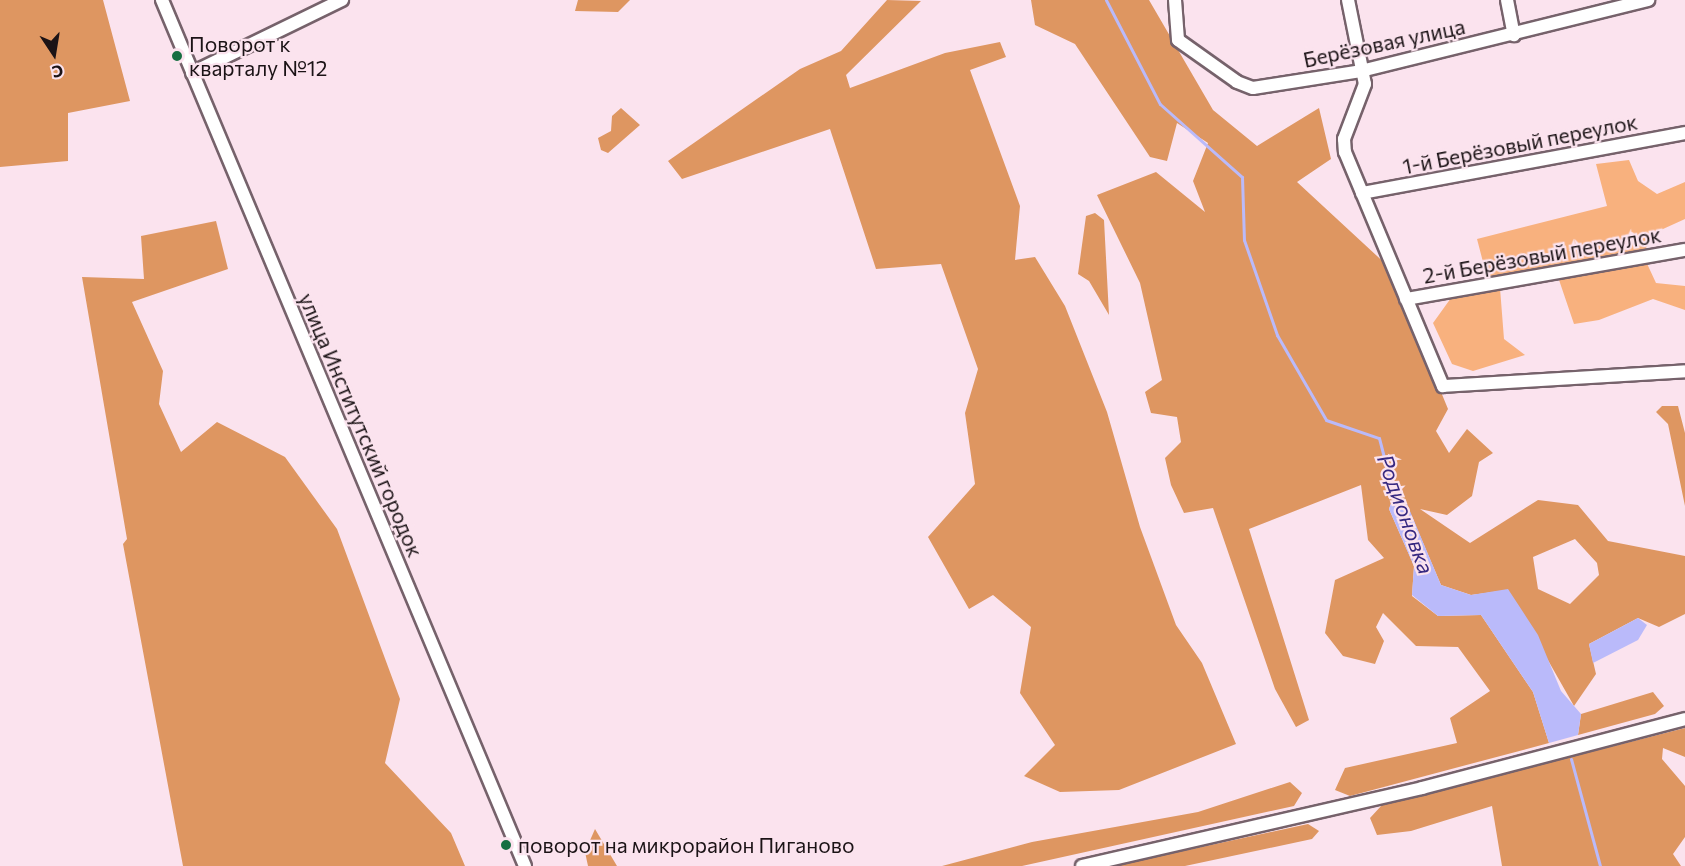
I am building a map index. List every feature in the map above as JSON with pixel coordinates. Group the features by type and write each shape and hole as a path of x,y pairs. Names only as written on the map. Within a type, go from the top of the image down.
{"street":[{"name":"улица Институтский городок","path":"162,0 525,866"},
{"path":"192,73 342,0"},
{"name":"Берёзовая улица","path":"1175,0 1178,40 1237,82 1253,88 1361,71 1648,0"},
{"path":"1348,0 1363,95 1344,139 1362,194 1443,386 1685,371"},
{"path":"1507,0 1514,35"},
{"name":"1-й Берёзовый переулок","path":"1362,194 1685,133"},
{"name":"2-й Берёзовый переулок","path":"1406,299 1685,250"},
{"path":"1082,866 1422,788 1685,719"}],"shaded area":[{"path":"0,0 103,0 130,101 68,113 68,161 0,167"},
{"path":"578,0 630,0 618,12 575,11"},
{"path":"887,0 921,1 846,75 850,88 945,53 1000,42 1006,57 970,70 1020,206 1015,260 1035,257 1065,306 1107,412 1140,527 1176,625 1202,663 1236,744 1119,790 1060,792 1024,776 1055,745 1020,693 1031,627 993,595 969,609 928,537 975,484 965,413 978,369 941,264 876,269 830,129 682,179 668,161 800,69 841,51"},
{"path":"1031,0 1149,0 1213,110 1257,146 1319,108 1331,159 1297,182 1390,268 1448,409 1436,431 1449,453 1467,429 1493,453 1479,462 1472,496 1447,515 1420,509 1470,543 1538,500 1578,505 1608,541 1685,556 1685,614 1659,627 1638,618 1589,644 1596,674 1574,706 1508,590 1471,595 1441,585 1407,505 1394,495 1389,509 1414,566 1412,596 1438,616 1481,615 1533,692 1549,743 1350,796 1335,790 1345,768 1457,743 1450,718 1490,691 1458,647 1416,646 1383,613 1376,627 1384,641 1375,664 1343,656 1325,633 1335,580 1384,558 1368,540 1361,485 1249,529 1309,720 1296,727 1275,689 1213,508 1184,513 1171,485 1165,458 1181,442 1177,417 1151,413 1145,392 1162,380 1140,283 1097,195 1156,172 1205,212 1193,181 1208,143 1177,123 1167,161 1150,157 1075,44 1035,25","holes":["1575,539 1597,563 1599,575 1570,604 1538,589 1533,557"]},
{"path":"621,108 640,125 608,153 601,150 598,138 611,131 612,116"},
{"path":"1629,160 1638,181 1657,194 1685,182 1685,219 1652,234 1643,255 1656,283 1685,286 1685,310 1653,299 1599,320 1574,324 1558,277 1500,288 1504,339 1525,355 1473,371 1452,364 1433,323 1451,298 1489,285 1477,239 1607,206 1596,164"},
{"path":"1095,213 1104,220 1109,315 1089,281 1078,274 1086,216"},
{"path":"216,221 228,269 132,302 163,371 159,404 181,452 217,422 285,457 337,529 400,699 385,763 451,833 465,866 183,866 123,544 127,539 82,277 144,279 141,236"},
{"path":"1662,406 1678,406 1685,433 1685,506 1668,424 1656,412"},
{"path":"1653,692 1664,706 1655,714 1578,735 1581,714"},
{"path":"1685,728 1685,757 1663,748 1662,759 1685,786 1685,837 1673,854 1681,866 1502,866 1492,806 1411,831 1377,835 1370,818 1382,805"},
{"path":"1290,782 1302,793 1294,806 1022,866 942,866 1032,842 1198,812"},
{"path":"1308,824 1319,831 1312,839 1185,866 1114,866"},
{"path":"595,829 617,866 588,866 585,852"}],"water":[{"path":"1394,495 1407,504 1441,585 1471,595 1508,589 1538,635 1561,691 1581,714 1578,735 1549,743 1533,692 1481,615 1438,616 1412,595 1414,566 1389,509"},
{"path":"1638,618 1647,625 1638,640 1593,663 1589,644"}],"waterway":[{"name":"Родионовка","path":"1106,0 1160,104 1242,177 1244,240 1277,335 1326,420 1379,438 1394,496"},
{"name":"Родионовка","path":"1571,759 1600,866"}],"place":[{"name":"Поворот к кварталу №12","path":"177,56"},
{"name":"поворот на микрорайон Пиганово","path":"506,845"}]}
